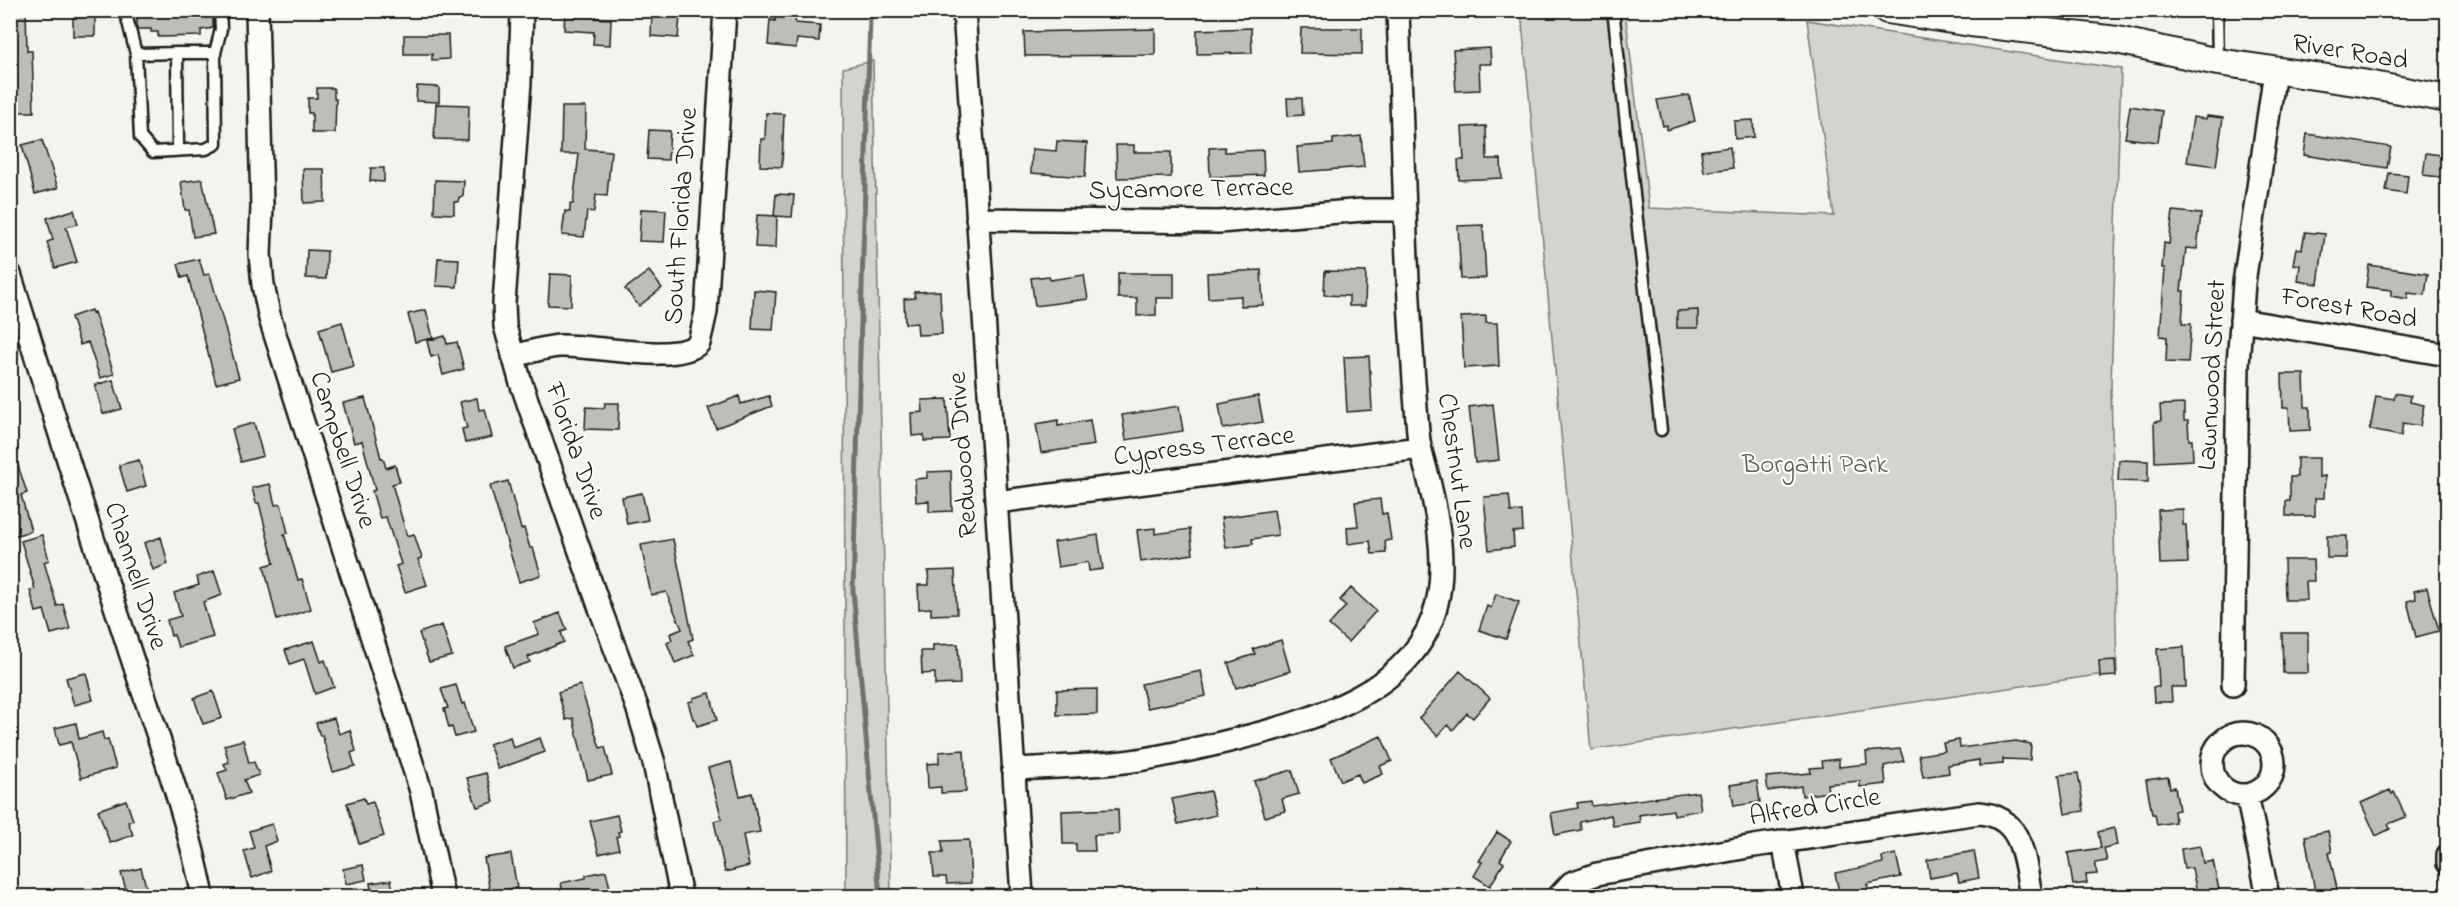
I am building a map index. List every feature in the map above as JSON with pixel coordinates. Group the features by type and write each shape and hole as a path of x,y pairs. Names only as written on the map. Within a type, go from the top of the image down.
{"street":[{"name":"Campbell Drive","path":"257,10 262,207 260,254 263,285 274,330 421,791 443,897"},
{"name":"Florida Drive","path":"522,10 518,105 504,303 505,326 513,356 598,603 637,707 654,763 681,897"},
{"name":"South Florida Drive","path":"513,356 558,346 657,354 689,349 699,343 706,312 725,10"},
{"name":"Redwood Drive","path":"963,10 1022,897"},
{"name":"Chestnut Lane","path":"1013,769 1131,761 1250,736 1310,717 1355,699 1381,682 1416,650 1432,620 1438,602 1441,573 1440,539 1434,503 1420,448 1405,210 1398,10"},
{"name":"River Road","path":"1887,10 1971,23 2117,40 2218,62 2362,82 2448,99"},
{"name":"Lawnwood Street","path":"2233,685 2238,363 2241,320 2275,71"},
{"name":"Sycamore Terrace","path":"977,219 1219,222 1362,210 1405,210"},
{"name":"Channell Drive","path":"10,274 60,438 176,795 193,852 203,897"},
{"name":"Forest Road","path":"2241,320 2448,355"},
{"name":"Cypress Terrace","path":"996,502 1420,448"},
{"path":"2247,795 2268,897"},
{"name":"Alfred Circle","path":"1559,897 1571,883 1597,874 1783,842 1966,814 1988,813 2004,820 2015,832 2024,857 2031,897"},
{"path":"1783,842 1793,897"},
{"path":"2448,855 2448,863"}],"lane":[{"path":"125,10 136,54 140,136 153,152 206,149 216,144 215,53 221,29 220,10"},
{"path":"1613,10 1661,430"},
{"path":"2217,10 2218,62"},
{"path":"177,53 178,150"},
{"path":"136,54 215,53"}],"green space":[{"name":"Borgatti Park","path":"1521,11 1625,11 1649,208 1834,216 1807,20 2121,69 2111,385 2117,672 1591,750"},
{"path":"873,61 891,896 846,896 843,68"}],"building":[{"path":"10,10 26,10 27,51 32,51 34,112 14,112 14,61 10,61"},
{"path":"73,10 95,10 95,36 73,36"},
{"path":"137,10 213,10 213,28 201,30 201,36 158,37 158,32 151,32 151,29 137,29"},
{"path":"565,10 596,10 596,18 611,19 610,45 593,44 594,32 564,30"},
{"path":"652,12 669,13 669,16 680,17 678,38 651,36"},
{"path":"776,14 796,16 795,23 820,25 819,41 797,39 796,48 768,45 770,20 775,21"},
{"path":"1251,28 1252,53 1197,54 1197,30"},
{"path":"1301,28 1362,28 1362,54 1300,53"},
{"path":"1155,29 1155,55 1025,56 1024,32"},
{"path":"404,35 448,35 449,59 432,60 432,54 404,54"},
{"path":"1490,48 1491,64 1479,64 1480,90 1456,91 1453,50"},
{"path":"417,86 439,87 439,102 416,101"},
{"path":"317,88 334,88 335,133 312,133 312,113 308,113 308,98 317,98"},
{"path":"1689,95 1695,121 1667,130 1667,125 1663,126 1657,100"},
{"path":"1287,98 1302,98 1303,115 1288,116"},
{"path":"436,104 469,105 468,140 434,139"},
{"path":"2130,106 2162,111 2158,142 2125,138"},
{"path":"562,107 586,107 585,149 611,151 607,196 596,195 594,212 587,211 584,237 562,235 565,211 570,212 570,204 573,204 579,154 561,154"},
{"path":"766,113 784,114 782,167 760,166 761,139 765,139"},
{"path":"2207,116 2223,118 2216,166 2187,162 2193,117 2206,119"},
{"path":"1753,120 1754,137 1735,139 1734,121"},
{"path":"1486,126 1487,159 1501,159 1502,178 1459,180 1458,160 1464,160 1462,127"},
{"path":"649,130 670,131 668,160 647,159"},
{"path":"2307,134 2391,147 2387,168 2304,155"},
{"path":"1361,136 1364,167 1299,172 1297,147 1333,144 1333,139"},
{"path":"42,140 58,188 35,194 22,145"},
{"path":"1057,141 1087,143 1085,177 1031,173 1032,149 1056,151"},
{"path":"1116,145 1134,145 1134,152 1171,152 1171,177 1117,178"},
{"path":"1225,147 1225,152 1263,150 1264,175 1210,177 1209,148"},
{"path":"1730,147 1733,168 1704,172 1701,151"},
{"path":"2426,153 2448,156 2448,178 2423,175"},
{"path":"371,168 384,168 384,182 370,181"},
{"path":"303,169 324,169 325,202 304,203"},
{"path":"2389,173 2408,175 2406,194 2386,191"},
{"path":"202,179 214,234 193,237 189,210 185,210 181,182"},
{"path":"435,180 464,181 463,197 459,197 458,202 454,202 454,214 434,213"},
{"path":"776,194 794,195 792,217 774,216"},
{"path":"641,209 666,210 664,242 639,241"},
{"path":"74,210 78,224 66,227 77,262 55,268 47,242 53,240 47,218"},
{"path":"2173,211 2201,214 2197,249 2186,248 2181,291 2184,291 2182,324 2191,324 2188,363 2166,362 2167,337 2160,336 2165,268 2162,268 2164,243 2169,244"},
{"path":"757,215 777,216 776,248 755,247"},
{"path":"1483,225 1486,278 1461,279 1458,226"},
{"path":"2305,232 2325,234 2318,284 2298,281 2300,265 2293,264 2296,248 2302,249"},
{"path":"307,250 327,251 326,279 306,278"},
{"path":"438,258 459,259 457,287 436,286"},
{"path":"199,259 204,275 210,274 239,378 216,384 188,276 182,278 178,264"},
{"path":"2369,265 2428,274 2425,295 2408,293 2408,299 2391,296 2391,290 2366,287"},
{"path":"1261,270 1263,305 1241,306 1241,296 1208,298 1207,273"},
{"path":"649,271 662,288 639,306 625,289"},
{"path":"1325,271 1366,272 1365,306 1349,306 1349,296 1324,295"},
{"path":"1118,273 1174,273 1174,298 1156,298 1156,315 1137,316 1137,298 1118,298"},
{"path":"550,274 572,275 571,306 548,305"},
{"path":"1084,275 1088,299 1035,306 1031,278 1049,276 1050,280"},
{"path":"754,290 776,292 773,330 752,329"},
{"path":"940,291 942,334 918,335 917,323 905,324 904,299 915,298 914,292"},
{"path":"91,310 92,313 94,312 114,374 100,378 88,342 80,345 71,317"},
{"path":"426,310 433,338 415,342 408,314"},
{"path":"1698,310 1698,328 1677,328 1677,311"},
{"path":"1486,316 1486,323 1497,323 1499,366 1464,368 1461,317"},
{"path":"342,322 354,366 331,372 319,329"},
{"path":"445,336 447,344 457,342 464,369 443,375 438,355 431,357 427,341"},
{"path":"1369,356 1372,410 1347,412 1344,357"},
{"path":"2282,374 2304,374 2305,407 2310,407 2310,430 2290,431 2289,408 2283,408"},
{"path":"113,380 122,409 103,414 95,385"},
{"path":"2395,393 2411,396 2410,402 2424,405 2420,426 2403,423 2401,436 2370,430 2376,396 2394,399"},
{"path":"739,396 741,404 769,396 772,406 716,428 708,408"},
{"path":"1258,396 1263,422 1223,429 1219,404"},
{"path":"365,398 381,458 386,468 395,465 400,482 392,484 407,536 414,534 422,558 418,559 427,585 405,592 396,566 401,564 386,517 380,518 372,491 375,490 362,441 354,443 343,403"},
{"path":"477,398 479,410 485,409 492,437 465,443 462,429 467,428 460,402"},
{"path":"947,399 950,440 924,441 924,435 912,436 911,413 923,412 922,400"},
{"path":"605,403 619,403 618,430 585,429 586,407 604,408"},
{"path":"1493,404 1499,460 1475,463 1469,407"},
{"path":"2184,404 2184,421 2188,421 2193,460 2155,462 2154,422 2161,421 2160,405"},
{"path":"1179,406 1183,431 1126,440 1122,415"},
{"path":"1058,420 1058,426 1090,420 1094,445 1041,453 1036,424"},
{"path":"254,423 263,456 241,462 232,429"},
{"path":"13,450 27,493 21,495 31,531 10,537 10,451"},
{"path":"2297,458 2319,458 2319,477 2325,476 2324,498 2315,498 2315,516 2286,516 2286,501 2290,501 2290,477 2297,477"},
{"path":"139,460 146,486 127,492 119,465"},
{"path":"2119,460 2148,461 2148,482 2118,481"},
{"path":"951,471 952,511 929,512 929,501 916,502 915,479 927,478 927,472"},
{"path":"508,481 521,529 524,528 530,548 533,548 541,575 519,582 490,486"},
{"path":"270,484 275,505 281,504 288,533 284,534 298,580 302,579 311,609 277,620 264,566 274,563 259,503 256,503 252,488"},
{"path":"642,493 648,520 627,524 622,497"},
{"path":"1509,495 1511,512 1522,511 1523,531 1513,532 1514,547 1489,550 1484,497"},
{"path":"1380,499 1382,514 1387,513 1391,540 1385,541 1386,553 1372,554 1370,541 1348,544 1347,527 1358,526 1355,502"},
{"path":"2183,509 2188,563 2160,564 2158,510"},
{"path":"1274,510 1278,535 1252,539 1253,544 1226,548 1221,518"},
{"path":"1155,528 1155,534 1190,529 1193,554 1141,562 1137,530"},
{"path":"42,535 49,560 44,562 57,606 63,604 70,629 51,634 44,610 36,612 30,590 35,589 21,541"},
{"path":"1098,535 1103,569 1089,571 1088,562 1058,567 1054,542"},
{"path":"2327,536 2347,536 2347,558 2327,558"},
{"path":"161,537 168,564 153,570 144,543"},
{"path":"673,539 693,639 688,641 694,655 675,663 667,643 672,640 670,634 682,629 666,592 651,595 641,545"},
{"path":"2284,560 2313,560 2314,581 2306,581 2307,600 2285,600"},
{"path":"955,570 957,614 931,615 931,608 919,609 918,585 929,585 928,571"},
{"path":"214,571 222,595 203,602 213,637 178,647 174,635 171,636 167,620 181,616 174,593 199,585 197,577"},
{"path":"1351,588 1376,611 1348,642 1329,625 1346,606 1340,600"},
{"path":"2427,588 2439,631 2416,637 2407,601 2416,599 2414,591"},
{"path":"1496,594 1519,602 1506,639 1479,630 1487,606 1491,608"},
{"path":"560,613 567,630 561,632 564,642 528,657 530,662 513,668 505,646 539,634 534,623"},
{"path":"442,625 452,656 429,662 419,633"},
{"path":"2282,633 2308,633 2308,673 2283,673"},
{"path":"1281,640 1290,671 1236,688 1228,663 1255,654 1253,649"},
{"path":"314,641 321,662 325,660 334,687 315,694 304,659 290,664 285,650"},
{"path":"958,644 960,684 935,685 935,673 922,674 921,651 933,651 933,645"},
{"path":"2184,647 2186,687 2171,687 2172,702 2154,702 2153,687 2159,687 2157,649"},
{"path":"2115,660 2116,676 2100,677 2099,661"},
{"path":"1201,671 1206,696 1147,708 1141,684"},
{"path":"1460,671 1490,698 1473,718 1467,713 1453,730 1448,725 1438,736 1419,718"},
{"path":"86,673 93,700 74,705 66,678"},
{"path":"456,685 462,704 465,703 474,732 455,737 452,727 449,728 444,709 448,708 441,689"},
{"path":"580,685 600,748 605,747 612,775 588,780 573,718 566,720 558,692"},
{"path":"1097,689 1097,714 1057,715 1057,690"},
{"path":"213,691 222,718 203,724 194,698"},
{"path":"710,693 717,720 697,726 688,702 693,701 693,698"},
{"path":"334,718 339,734 350,730 356,751 351,753 355,766 333,772 316,723"},
{"path":"76,723 79,739 102,732 104,740 108,739 116,768 81,778 71,742 59,745 55,728"},
{"path":"1381,736 1392,761 1380,766 1383,774 1362,783 1358,774 1341,781 1331,758"},
{"path":"510,737 513,748 540,738 545,752 498,769 489,744"},
{"path":"243,740 249,763 254,762 259,775 244,780 249,793 227,800 218,773 227,770 224,764 229,762 224,745"},
{"path":"1959,740 1960,748 2016,741 2031,744 2030,760 2003,759 2003,764 1979,766 1979,760 1948,765 1949,773 1923,777 1919,755 1945,751 1943,743"},
{"path":"1900,749 1904,761 1884,766 1886,784 1860,787 1860,781 1827,784 1828,792 1802,796 1801,786 1768,791 1766,777 1811,773 1810,768 1823,767 1822,761 1839,759 1839,767 1867,764 1866,752"},
{"path":"964,750 966,792 941,793 941,787 928,788 927,764 939,763 939,752"},
{"path":"731,762 740,796 752,793 760,832 743,835 749,866 725,872 714,821 722,819 708,768"},
{"path":"1292,770 1299,794 1282,799 1285,811 1265,817 1254,781"},
{"path":"486,773 494,802 477,807 467,778"},
{"path":"2078,773 2084,811 2065,814 2059,775"},
{"path":"2168,777 2170,788 2175,787 2179,810 2174,811 2175,822 2157,825 2155,814 2152,814 2146,780"},
{"path":"1757,781 1760,802 1734,806 1730,785"},
{"path":"2390,790 2392,794 2394,792 2406,817 2388,824 2390,829 2376,836 2361,803"},
{"path":"1210,791 1216,815 1178,824 1172,799"},
{"path":"1698,792 1701,810 1674,815 1673,810 1639,815 1640,822 1613,826 1611,815 1580,822 1581,830 1555,835 1551,813 1578,808 1577,803 1591,801 1592,806"},
{"path":"364,798 366,804 373,802 384,836 359,844 347,803"},
{"path":"126,800 133,820 128,822 133,835 110,843 98,810"},
{"path":"1118,809 1119,834 1094,835 1095,851 1076,851 1076,844 1063,844 1062,811"},
{"path":"617,815 621,831 616,837 619,849 599,854 590,821"},
{"path":"272,824 277,841 264,846 271,871 252,878 244,851 254,848 249,831"},
{"path":"2114,828 2117,845 2104,848 2107,861 2095,863 2097,874 2086,875 2087,883 2073,885 2068,853 2101,848 2098,832"},
{"path":"2328,831 2332,852 2329,853 2338,893 2316,897 2305,836"},
{"path":"1497,832 1511,841 1500,860 1504,863 1490,886 1474,876 1482,862 1479,861"},
{"path":"969,840 971,883 947,884 946,877 934,877 932,853 943,853 942,841"},
{"path":"2200,846 2203,863 2213,861 2219,890 2197,894 2192,868 2184,869 2181,849"},
{"path":"1974,851 1979,878 1959,882 1957,873 1930,878 1927,860"},
{"path":"511,854 517,888 490,892 484,858"},
{"path":"1896,854 1901,877 1867,884 1869,893 1840,897 1835,873 1883,863 1882,857"},
{"path":"363,865 366,880 346,884 343,869"},
{"path":"141,868 149,897 132,897 131,892 127,893 121,873"},
{"path":"606,871 610,888 564,897 561,883"},
{"path":"391,880 394,897 372,897 370,883"}],"waterway":[{"path":"870,17 853,590 880,896"}]}
